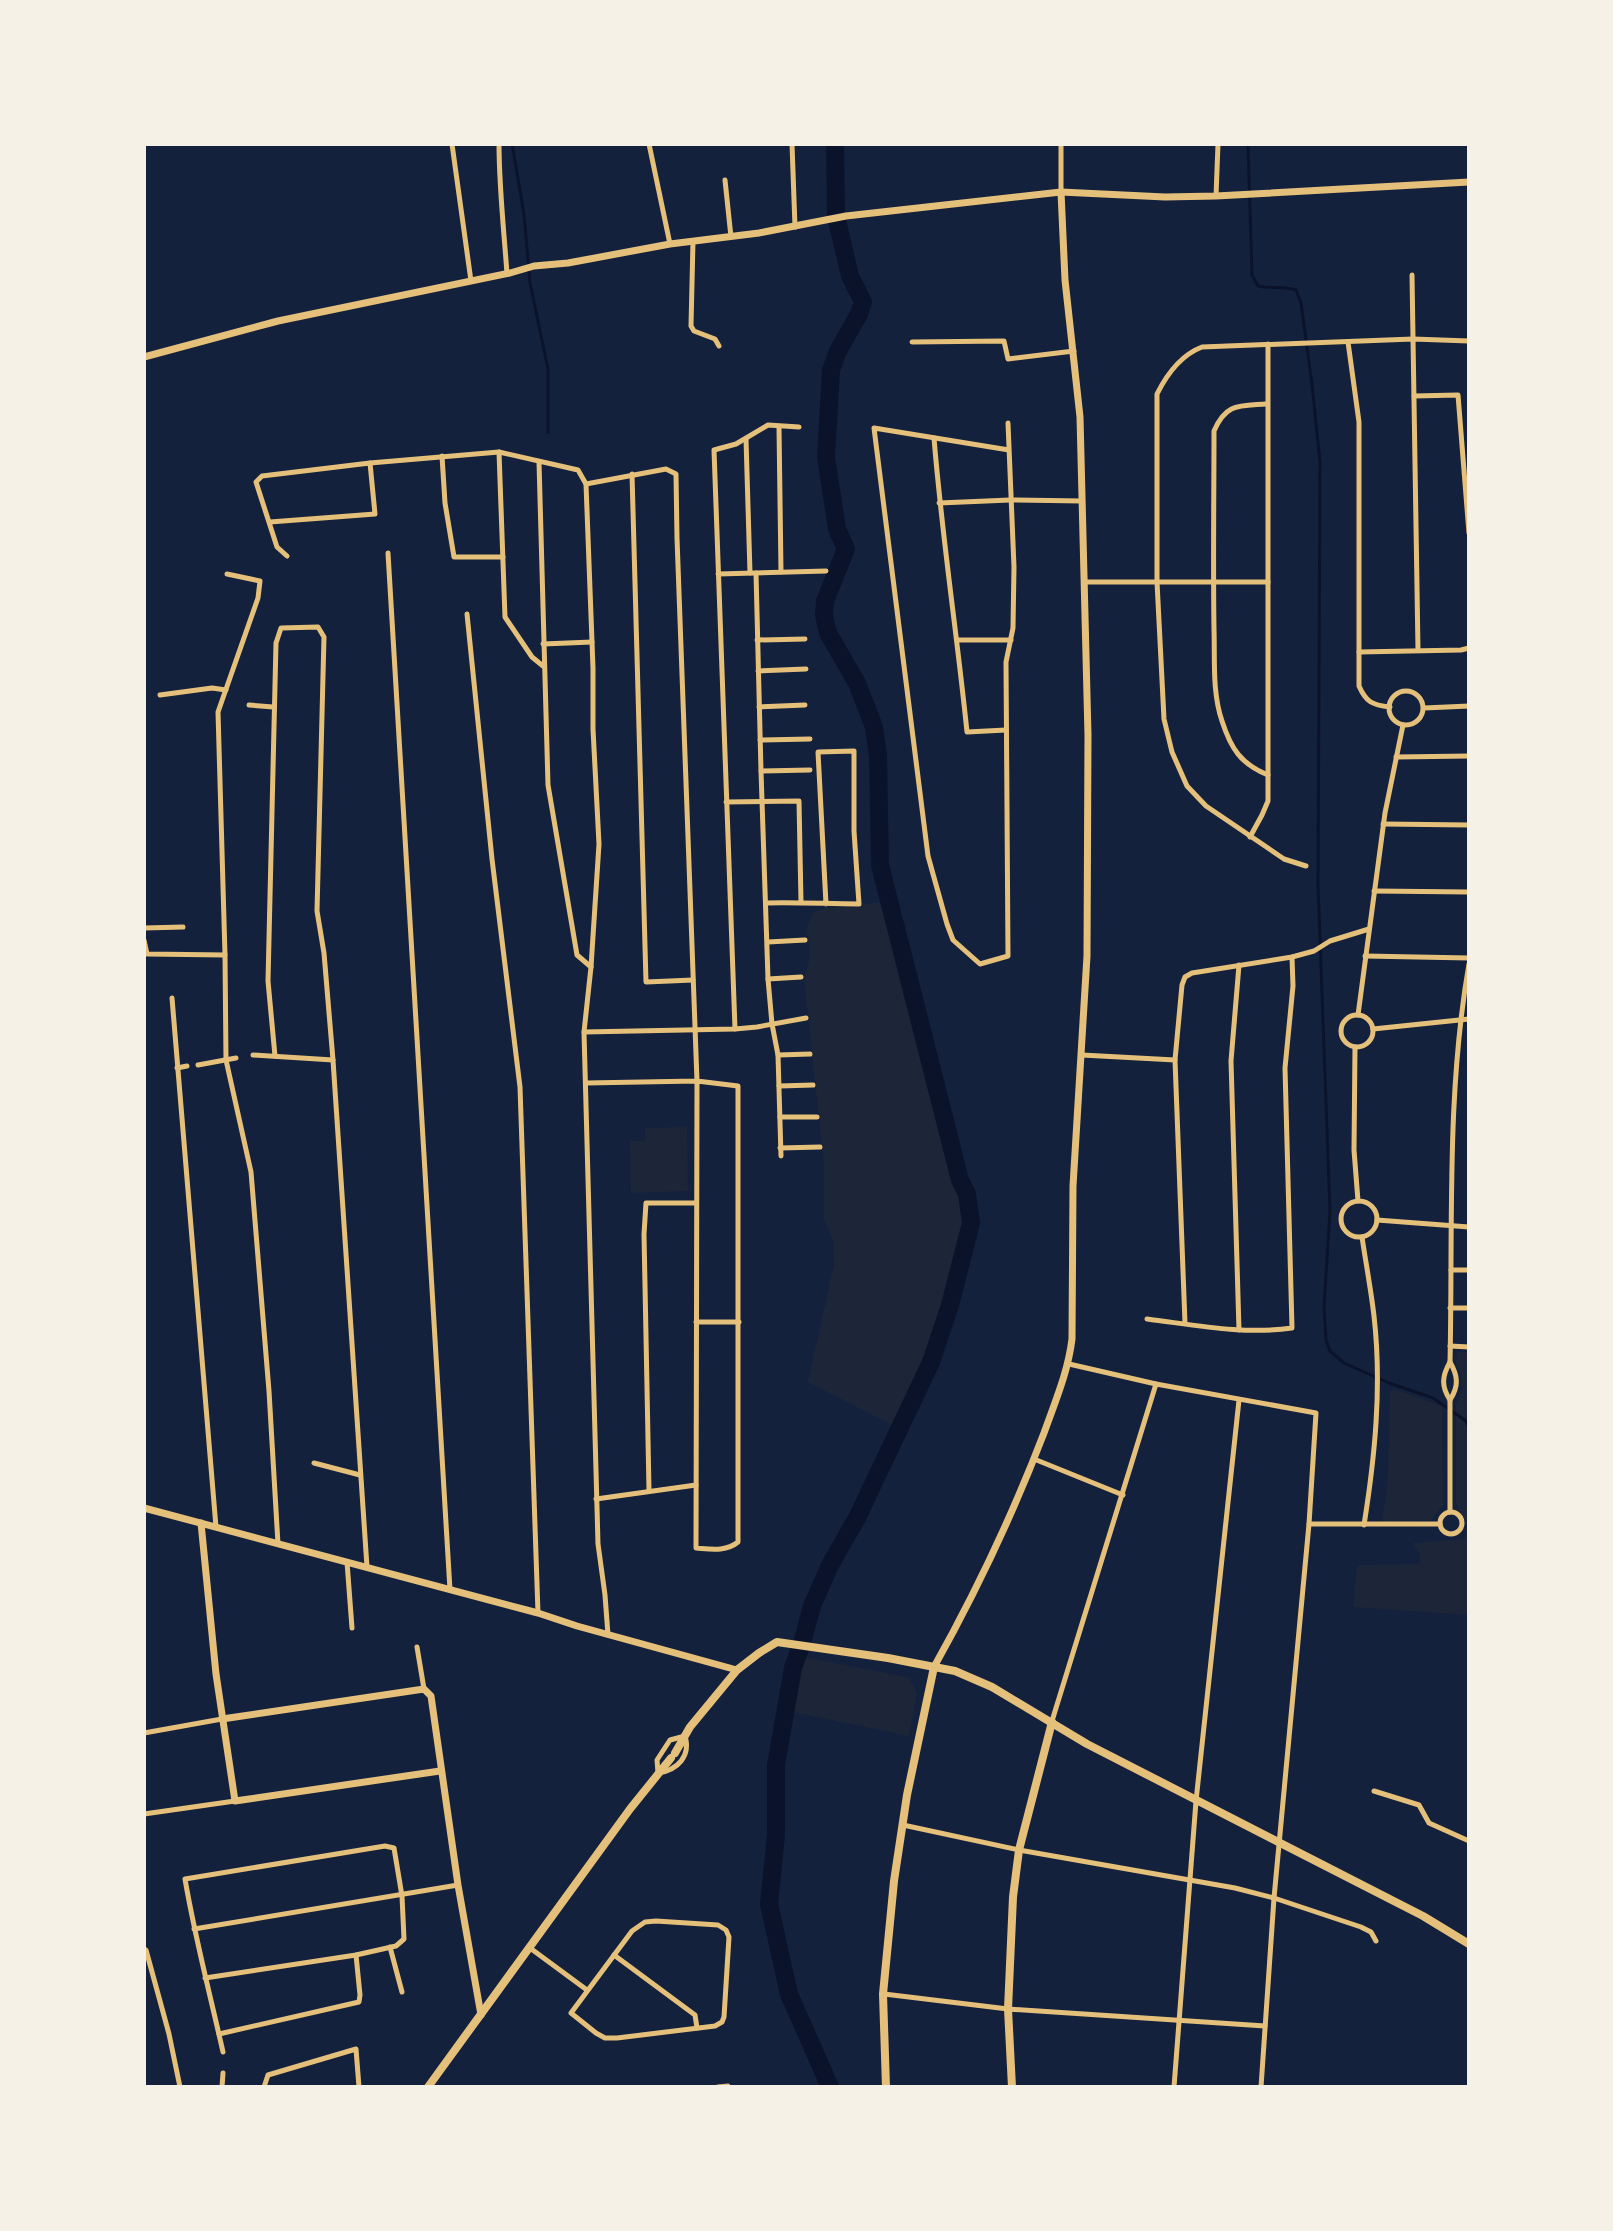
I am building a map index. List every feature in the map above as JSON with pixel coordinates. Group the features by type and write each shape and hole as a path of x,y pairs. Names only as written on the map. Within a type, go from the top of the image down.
{"main road":[{"path":"428,2087 673,1755 690,1727 737,1670 777,1642 955,1671 992,1687 1087,1744 1466,1939"},
{"path":"886,2087 883,1994 894,1881 902,1825 934,1667"},
{"path":"1012,2087 1008,2009 1013,1897 1019,1850 1052,1722"}],"street":[{"path":"452,144 471,281"},
{"path":"499,144 507,274"},
{"path":"649,144 670,244"},
{"path":"792,144 795,227"},
{"path":"934,1667 956,1628 1034,1459 1069,1364 1072,1339 1073,1186 1088,900 1086,582 1080,417 1065,280 1061,144"},
{"path":"1216,196 1218,144"},
{"path":"725,180 731,237"},
{"path":"144,357 278,321 524,268 795,227 846,216 1061,192 1216,196 1469,182"},
{"path":"693,241 691,326 694,331 715,339 719,346"},
{"path":"1412,275 1418,650"},
{"path":"1306,866 1284,859 1206,806 1187,786 1172,752 1164,719 1157,582 1157,394 1165,378 1190,351 1202,347 1413,339 1469,341"},
{"path":"912,342 1004,341 1008,359 1074,351"},
{"path":"1348,342 1359,422 1359,686 1365,699 1374,705 1390,707"},
{"path":"1250,837 1268,801 1268,344"},
{"path":"1414,396 1458,395 1469,533"},
{"path":"1267,404 1232,407 1221,416 1214,431 1213,582 1216,694 1222,721 1245,764 1268,775"},
{"path":"1008,423 1014,567 1011,640 1006,662 1008,956 980,964 953,940 928,856 874,428 1009,450"},
{"path":"735,1029 714,450 746,439 768,425 799,427"},
{"path":"779,427 781,572"},
{"path":"934,438 967,732 1007,730"},
{"path":"746,439 757,640 768,979 778,1055 781,1156"},
{"path":"499,452 505,617 532,657 544,667"},
{"path":"287,556 277,547 256,482 262,476 499,452 578,470 586,484 599,844 584,1032 596,1499 608,1635"},
{"path":"442,456 445,503 454,557 503,557"},
{"path":"539,462 548,785 577,955 591,967"},
{"path":"270,522 375,514 370,463"},
{"path":"586,484 666,469 676,474 697,1081 696,1548 732,1547 738,1542 738,1086 697,1081 586,1083"},
{"path":"632,474 646,982 693,980"},
{"path":"939,503 1083,501"},
{"path":"388,553 450,1590"},
{"path":"718,574 826,571"},
{"path":"227,574 260,581 258,598 218,712 226,1060 251,1172 278,1544"},
{"path":"1086,582 1268,582"},
{"path":"467,614 492,859 520,1087 538,1613"},
{"path":"275,1056 268,981 276,643 281,628 318,627 324,637 317,911 324,953 333,1060 367,1567"},
{"path":"757,640 805,639"},
{"path":"958,640 1011,640"},
{"path":"543,644 592,642"},
{"path":"1359,652 1469,648"},
{"path":"758,671 806,669"},
{"path":"160,695 212,688 226,690"},
{"path":"1410,692 1419,697 1424,708 1417,721 1403,725 1393,719 1390,707 1394,697 1410,692"},
{"path":"249,705 273,707"},
{"path":"759,707 805,705"},
{"path":"1424,708 1469,706"},
{"path":"1358,1015 1383,824 1403,725"},
{"path":"760,740 810,739"},
{"path":"766,903 801,902 826,904 859,904 854,831 854,751 818,752 826,904"},
{"path":"1396,757 1469,756"},
{"path":"761,771 810,770"},
{"path":"726,802 799,801 801,902"},
{"path":"1383,824 1469,825"},
{"path":"1374,891 1469,892"},
{"path":"144,928 183,927"},
{"path":"1185,1323 1175,1060 1185,977 1192,973 1292,957 1369,929"},
{"path":"144,940 147,954 225,955"},
{"path":"768,942 805,940"},
{"path":"1365,956 1469,958"},
{"path":"1147,1319 1239,1330 1292,1328 1285,1068 1293,986 1292,957"},
{"path":"1450,1512 1449,1420 1450,1402 1456,1390 1456,1373 1450,1362 1453,1123 1460,1020 1469,964"},
{"path":"1239,965 1231,1061 1239,1330"},
{"path":"768,979 801,977"},
{"path":"172,998 216,1527"},
{"path":"1358,1015 1368,1019 1373,1029 1373,1036 1363,1047 1344,1042 1341,1030 1346,1019 1358,1015"},
{"path":"584,1032 735,1029 806,1018"},
{"path":"1373,1029 1469,1019"},
{"path":"1355,1047 1354,1150 1358,1201"},
{"path":"778,1055 810,1054"},
{"path":"253,1055 333,1060"},
{"path":"1082,1055 1175,1060"},
{"path":"198,1065 236,1058"},
{"path":"177,1068 187,1066"},
{"path":"779,1086 813,1085"},
{"path":"780,1117 817,1117"},
{"path":"780,1148 820,1147"},
{"path":"1358,1201 1366,1202 1373,1206 1377,1220 1372,1232 1362,1237 1348,1234 1341,1214 1345,1207 1358,1201"},
{"path":"649,1490 646,1203 696,1203"},
{"path":"1377,1220 1469,1227"},
{"path":"1362,1237 1377,1360 1372,1477 1364,1525"},
{"path":"1451,1270 1469,1270"},
{"path":"1450,1308 1469,1308"},
{"path":"695,1322 739,1322"},
{"path":"1450,1346 1469,1347"},
{"path":"1450,1362 1444,1373 1443,1390 1450,1402"},
{"path":"1069,1364 1156,1384 1316,1413 1309,1524 1274,1898 1261,2087"},
{"path":"1052,1722 1156,1384"},
{"path":"1174,2087 1196,1801 1239,1400"},
{"path":"1034,1459 1123,1495"},
{"path":"314,1463 360,1475"},
{"path":"596,1499 696,1485"},
{"path":"144,1508 538,1613 737,1670"},
{"path":"1450,1512 1461,1519 1457,1532 1448,1534 1440,1524 1442,1516 1450,1512"},
{"path":"201,1523 222,1719 235,1801"},
{"path":"1309,1524 1440,1524"},
{"path":"347,1562 352,1628"},
{"path":"417,1647 424,1689 431,1696 440,1771 481,2015"},
{"path":"144,1733 424,1689"},
{"path":"685,1736 685,1756 678,1766 658,1773 657,1760 670,1740 685,1736"},
{"path":"144,1814 440,1771"},
{"path":"1374,1791 1419,1805 1429,1823 1469,1841"},
{"path":"902,1825 1019,1850 1235,1888 1361,1927 1371,1932 1376,1941"},
{"path":"205,1978 396,1946 404,1939 402,1896 394,1848 385,1846 185,1879 194,1929 205,1978 223,2052"},
{"path":"194,1929 458,1885"},
{"path":"645,1922 718,1925 726,1930 729,1937 722,2022 715,2026 605,2038 571,2013 614,1955 632,1931 645,1922"},
{"path":"390,1947 402,1992"},
{"path":"529,1947 587,1990"},
{"path":"144,1949 169,2034 180,2087"},
{"path":"219,2034 359,2002 356,1955"},
{"path":"614,1955 695,2015 697,2028"},
{"path":"883,1994 1008,2009 1265,2026"},
{"path":"264,2087 268,2075 356,2049 359,2087"},
{"path":"222,2087 223,2073"},
{"path":"718,2087 728,2086"}],"shaded area":[{"path":"884,902 965,1223 944,1316 892,1425 808,1382 834,1265 833,1241 824,1219 824,1165 804,978 810,957 807,928 813,912"},
{"path":"687,1127 688,1191 631,1193 630,1141 645,1141 645,1128"},
{"path":"1457,1352 1469,1352 1469,1615 1353,1607 1357,1565 1420,1564 1420,1553 1413,1543 1465,1539 1467,1527 1456,1503 1456,1405 1462,1389"},
{"path":"1394,1389 1442,1406 1443,1505 1431,1520 1382,1522 1388,1478 1390,1392"},
{"path":"803,1657 907,1677 917,1692 909,1736 793,1712"}],"waterway":[{"path":"512,144 524,214 530,283 548,369 548,432"},
{"path":"830,2087 789,1994 769,1904 776,1835 776,1765 793,1668 812,1606 931,1362 950,1305 971,1223 967,1194 960,1180 880,865 878,756 874,727 857,683 828,633 824,615 825,601 846,549 837,529 826,457 831,370 863,302 850,276 836,216 835,144"},
{"path":"1248,144 1252,275 1258,286 1296,290 1301,303 1320,463 1318,885 1330,1211 1324,1307 1326,1340 1330,1351 1344,1363 1433,1398 1466,1421 1469,1427"}]}
